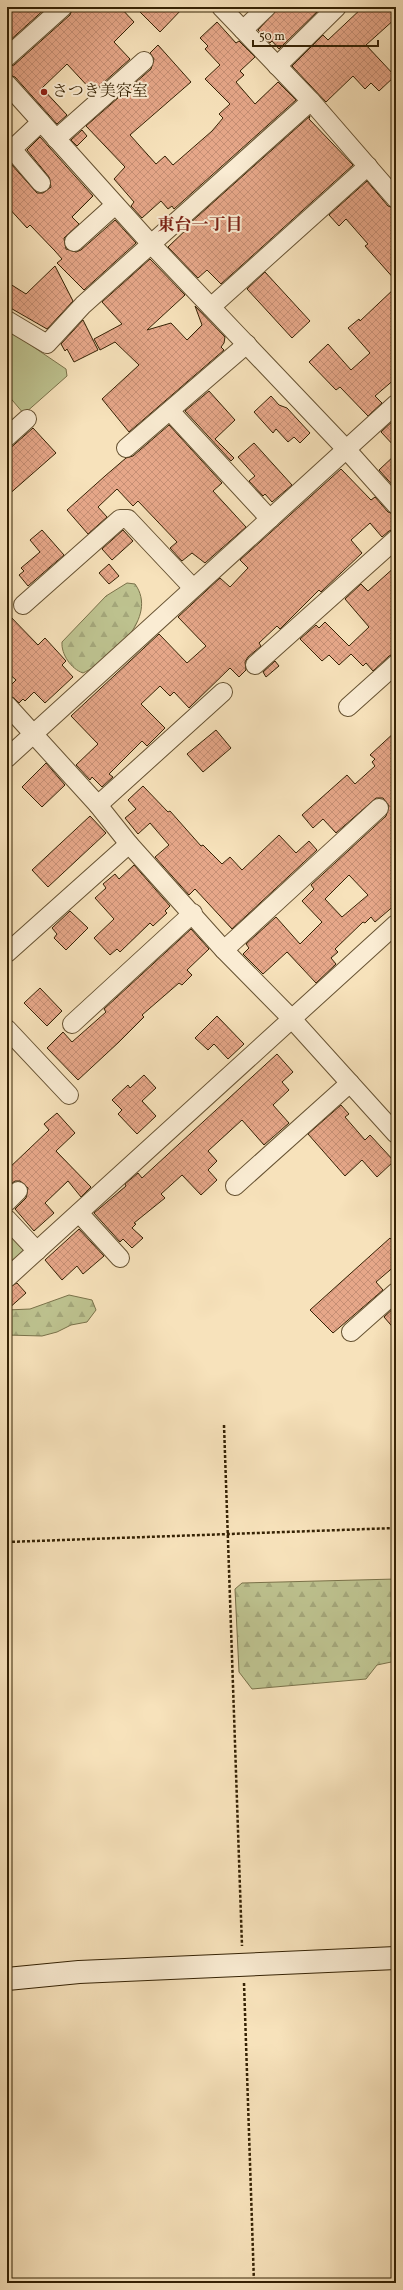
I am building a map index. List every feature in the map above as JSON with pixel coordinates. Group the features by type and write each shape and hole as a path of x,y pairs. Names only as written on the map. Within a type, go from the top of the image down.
{"street":[{"path":"7,57 63,7"},
{"path":"221,7 311,101 396,199"},
{"path":"243,30 267,7"},
{"path":"277,66 337,7"},
{"path":"56,139 144,60"},
{"path":"7,84 151,244 248,344 396,505"},
{"path":"7,320 47,344 83,306 311,101"},
{"path":"41,122 10,151 41,183"},
{"path":"211,307 368,166"},
{"path":"74,242 115,205"},
{"path":"126,448 171,412 248,344"},
{"path":"7,758 396,404"},
{"path":"171,412 270,519"},
{"path":"7,437 27,419"},
{"path":"23,605 120,519 128,519 193,588"},
{"path":"255,664 396,539"},
{"path":"348,707 396,664"},
{"path":"98,805 223,692"},
{"path":"7,705 98,805 128,844 193,913 224,950 292,1019 350,1083 393,1125"},
{"path":"224,950 379,808"},
{"path":"7,953 128,844"},
{"path":"72,1024 193,913"},
{"path":"7,1278 396,924"},
{"path":"7,1029 69,1095"},
{"path":"235,1186 350,1083"},
{"path":"78,1213 120,1258"},
{"path":"7,1219 37,1251"},
{"path":"351,1332 396,1292"},
{"path":"7,1979 80,1972 396,1958"}],"path":[{"path":"224,1425 254,2283"},
{"path":"7,1542 396,1528"}],"green space":[{"path":"7,329 66,369 67,376 24,414 7,394"},
{"path":"127,583 135,584 141,597 141,610 137,623 129,636 107,658 95,667 83,673 79,671 71,665 65,656 62,642 106,596"},
{"path":"7,1227 30,1252 7,1273"},
{"path":"69,1295 92,1300 96,1310 87,1322 71,1325 57,1332 42,1336 7,1335 7,1310 30,1309"},
{"path":"396,1579 396,1661 377,1665 366,1679 252,1689 239,1672 235,1589 242,1583"}],"building":[{"path":"7,7 47,7 7,43"},
{"path":"73,7 120,7 134,22 114,42 130,59 93,92 67,64 42,88 67,115 57,124 15,77 7,74 7,67 14,65 70,15"},
{"path":"135,7 184,7 160,32"},
{"path":"279,7 322,7 279,49 272,41 270,43 258,30"},
{"path":"363,7 393,7 396,11 396,18 366,45 395,76 379,91 371,83 365,89 353,76 326,102 292,66 323,35 328,40"},
{"path":"217,22 236,43 239,41 255,57 240,71 244,75 236,82 255,104 278,82 296,100 174,209 172,206 168,209 161,201 142,218 131,206 134,202 114,179 125,167 86,126 151,69 154,59 150,53 158,45 191,82 130,135 156,164 165,156 173,165 212,131 223,118 219,114 230,104 205,79 220,65 205,49 208,46 200,38"},
{"path":"310,116 309,119 353,165 221,284 207,270 198,278 168,247 190,226 189,224"},
{"path":"82,130 87,136 77,146 71,140"},
{"path":"40,137 93,196 72,217 79,224 64,238 66,249 76,252 81,250 115,220 136,243 84,290 57,263 62,259 55,251 30,225 27,228 7,206 7,164 11,164 37,193 43,193 51,187 49,177 27,150"},
{"path":"367,181 388,206 396,209 396,281 365,246 368,244 346,219 339,226 329,215"},
{"path":"150,259 185,295 147,330 171,323 187,340 202,325 195,306 225,337 224,343 221,347 224,350 129,432 102,399 139,365 115,342 100,350 94,339 122,324 102,302"},
{"path":"55,266 73,301 47,329 7,306 7,282 26,294"},
{"path":"265,272 310,321 292,338 247,289"},
{"path":"396,287 396,351 391,356 396,362 396,378 375,396 382,403 368,416 340,387 336,390 309,362 328,344 351,370 370,353 348,328 359,319 360,321"},
{"path":"83,320 98,350 74,362 67,349 65,351 61,344"},
{"path":"209,391 235,420 215,439 234,458 231,461 185,411"},
{"path":"271,396 279,405 287,408 310,433 300,443 294,437 288,442 276,429 273,433 254,412"},
{"path":"396,418 396,448 381,432"},
{"path":"169,425 222,483 213,491 246,527 205,563 192,553 182,561 170,548 177,542 138,501 133,506 117,489 98,507 107,517 88,534 67,510 126,458 133,456"},
{"path":"33,428 56,453 7,496 7,451"},
{"path":"254,443 292,485 272,502 265,494 263,496 249,481 255,476 238,457"},
{"path":"396,454 396,489 379,470"},
{"path":"341,469 371,500 375,497 388,512 396,515 396,529 389,531 382,537 370,523 351,540 362,553 321,592 319,590 280,629 277,626 259,643 261,646 248,657 245,662 246,670 239,677 230,668 189,708 174,692 170,696 160,686 141,704 165,728 147,746 142,741 109,774 113,777 102,787 92,777 90,780 76,765 98,744 71,716 159,634 187,663 206,646 178,617 220,578 230,587 248,568 240,560"},
{"path":"42,530 64,555 28,586 19,575 24,571 21,568 40,552 30,540"},
{"path":"123,530 133,541 112,560 102,549"},
{"path":"109,564 119,576 109,584 99,573"},
{"path":"396,566 396,653 389,656 373,671 366,663 363,666 351,654 339,665 329,655 322,661 300,639 316,625 319,628 325,622 349,646 369,627 345,599 361,584 368,591"},
{"path":"7,613 38,645 45,638 66,661 62,665 73,677 45,703 34,692 25,701 23,699 19,703 14,698 7,695 7,689 16,680 7,672"},
{"path":"275,661 279,666 266,677 263,672"},
{"path":"216,730 231,748 203,772 187,754"},
{"path":"396,731 396,904 375,922 371,917 365,923 363,922 335,949 338,952 331,958 336,964 316,983 287,952 263,974 243,954 249,948 246,944 276,917 300,944 322,922 302,901 314,889 311,885 386,816 389,806 383,798 376,798 336,833 323,819 313,828 302,815 347,775 355,784 375,766 372,762 375,759 370,755","holes":["349,875 368,895 342,917 325,899"]},
{"path":"46,763 65,785 42,807 22,787"},
{"path":"143,786 168,812 170,811 201,846 203,845 222,864 230,857 242,870 279,835 296,853 309,841 317,850 232,929 195,889 189,895 155,857 169,845 150,823 138,834 125,818 136,809 128,800"},
{"path":"90,816 106,833 48,887 32,870"},
{"path":"134,865 170,906 165,911 167,913 153,926 150,923 120,952 117,949 110,955 94,938 114,919 95,898 106,888 103,884 115,874 119,879"},
{"path":"70,911 88,928 66,950 54,938 57,934 52,928"},
{"path":"191,929 209,949 187,970 192,975 182,985 179,983 142,1015 144,1017 78,1080 47,1048 63,1032 72,1042 106,1012 104,1009"},
{"path":"40,988 62,1011 47,1026 24,1003"},
{"path":"217,1016 244,1044 228,1059 214,1044 208,1050 195,1038"},
{"path":"277,1054 293,1072 282,1082 289,1090 273,1105 289,1123 264,1145 242,1120 208,1151 217,1161 208,1170 217,1180 201,1195 182,1175 161,1194 165,1198 134,1223 136,1224 132,1228 143,1238 132,1248 123,1239 120,1242 94,1213 126,1186 125,1184 138,1173 142,1178"},
{"path":"144,1075 156,1088 142,1101 156,1116 137,1134 118,1114 122,1110 112,1100 128,1085 130,1088"},
{"path":"341,1105 349,1114 345,1117 365,1140 370,1135 394,1161 377,1177 362,1160 345,1176 308,1134"},
{"path":"57,1113 75,1133 56,1151 91,1187 81,1197 68,1181 45,1203 54,1213 34,1231 15,1209 26,1198 28,1188 20,1181 15,1181 7,1187 7,1170 49,1130 44,1124"},
{"path":"79,1229 104,1256 83,1274 77,1266 62,1280 45,1260"},
{"path":"390,1238 396,1245 396,1265 376,1282 383,1290 333,1333 310,1310"},
{"path":"17,1283 26,1293 7,1310 7,1288"},
{"path":"396,1306 396,1331 384,1317"}],"place":[{"name":"さつき美容室","path":"44,92"}],"district":[{"name":"東台一丁目","path":"200,225"}]}
